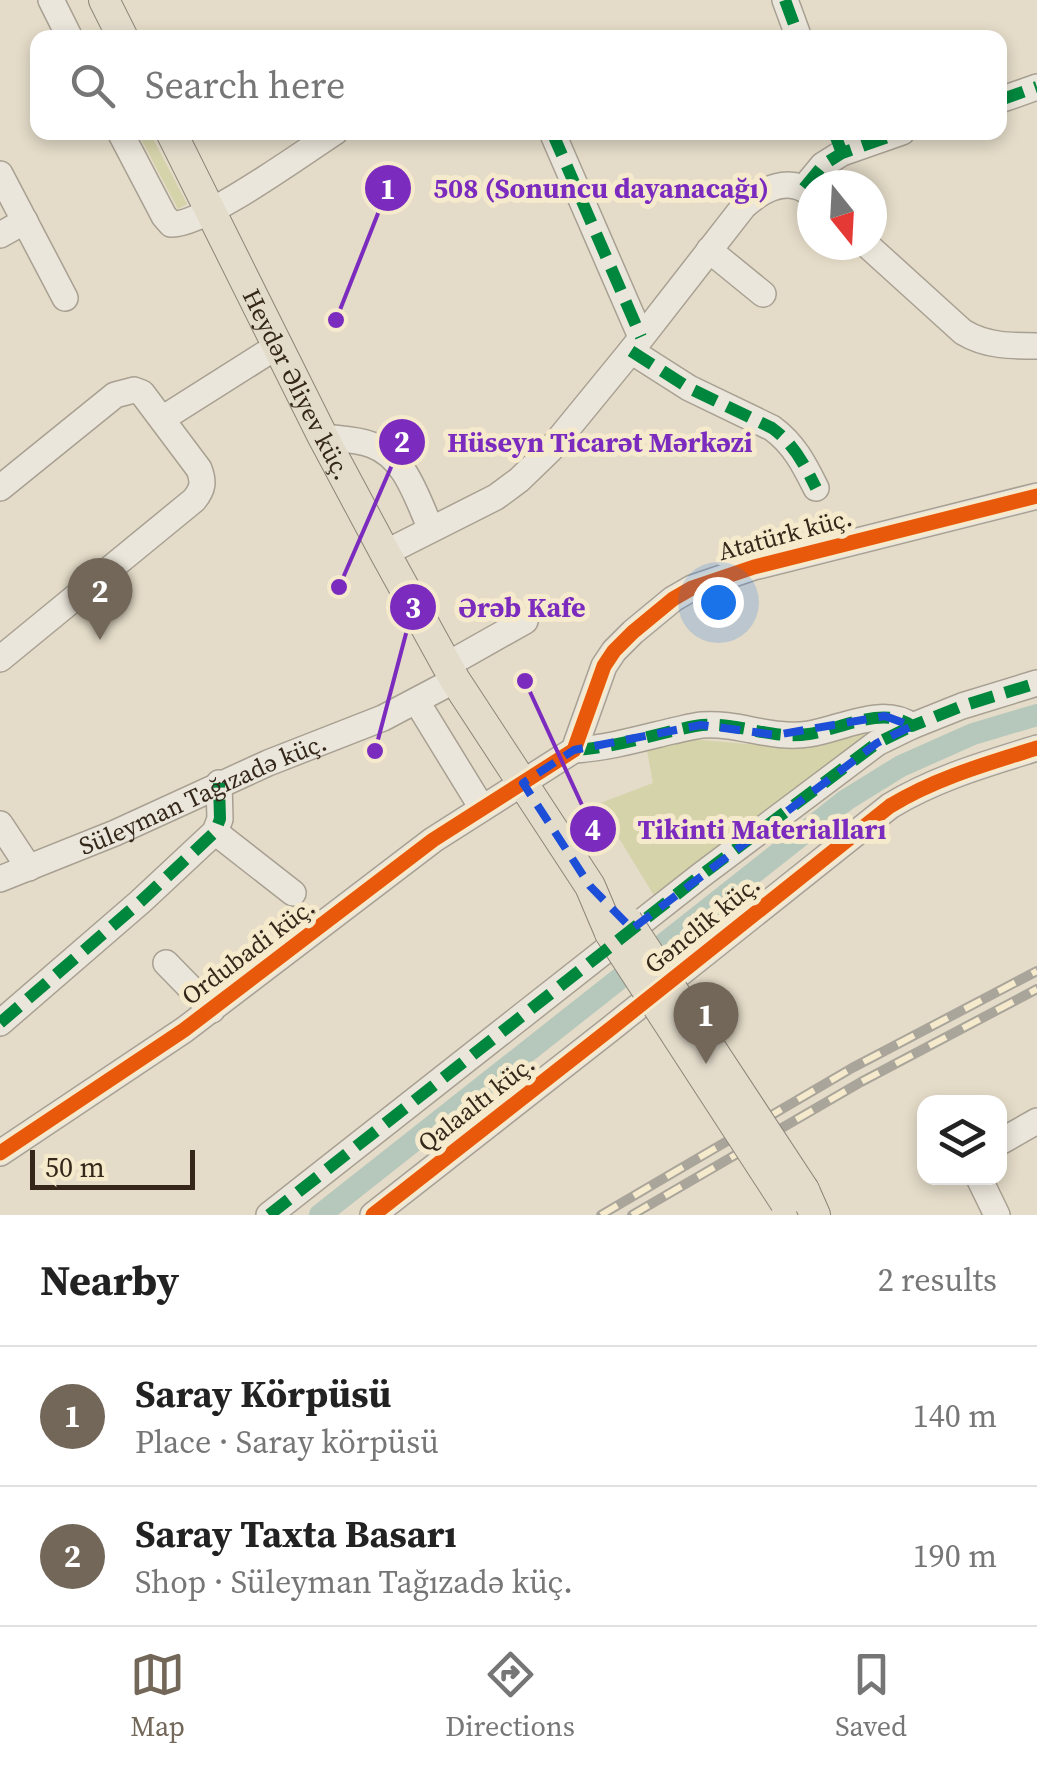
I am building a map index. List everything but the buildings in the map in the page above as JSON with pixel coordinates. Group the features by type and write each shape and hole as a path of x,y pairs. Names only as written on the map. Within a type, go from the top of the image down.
{"main road":[{"path":"104,0 119,30"},
{"name":"Heydər Əliyev küç.","path":"175,140 323,436 451,673 801,1205"}],"street":[{"path":"51,0 66,30"},
{"path":"784,0 796,30"},
{"path":"1007,98 1037,87"},
{"path":"124,140 164,216 172,224 181,225 212,212 323,140"},
{"path":"555,140 636,344 666,375 787,439 816,488"},
{"path":"820,170 838,143"},
{"path":"0,174 64,298"},
{"path":"385,553 484,504 518,480 550,450 744,206 756,196 787,184 797,187"},
{"path":"0,235 25,221"},
{"path":"710,250 764,294"},
{"path":"884,260 963,332 986,343 1037,346"},
{"path":"162,419 278,345"},
{"path":"0,488 123,391 134,390 142,393 162,419 199,469 202,480 202,490 194,500 0,659"},
{"path":"323,436 371,444 392,457 403,471 431,529"},
{"name":"Atatürk küç.","path":"574,750 604,666 614,651 673,599 692,588 754,566 1037,496"},
{"name":"Süleyman Tağızadə küç.","path":"0,878 418,702 451,673 525,621"},
{"path":"270,1215 700,876 878,744 962,706 1037,684"},
{"path":"418,702 482,808"},
{"path":"523,783 574,750 702,725 806,735 885,716 901,718 912,726"},
{"name":"Gənclik küç.","path":"610,1030 890,806 956,773 1037,748"},
{"name":"Ordubadi küç.","path":"0,1152 212,1010 433,840 523,783"},
{"path":"0,1023 215,832 220,819 219,784"},
{"path":"0,824 28,868"},
{"path":"215,832 294,893"},
{"path":"166,963 212,1010"},
{"name":"Qalaaltı küç.","path":"373,1215 610,1030"},
{"path":"1007,1138 1037,1121"},
{"path":"982,1185 997,1215"}],"highlighted area":[{"path":"885,716 912,726 877,743 632,929 590,886 523,783 574,750 701,725 776,735"}],"green space":[{"path":"142,140 154,140 187,204 178,209"},
{"path":"862,731 868,743 655,897 598,804 653,783 647,750 689,739 780,747"}],"waterway":[{"path":"320,1215 846,800 901,766 973,734 1037,715"}],"railway":[{"path":"601,1215 852,1068 1037,971"},
{"path":"632,1215 861,1082 1037,989"}],"marked path":[{"path":"785,0 796,30"},
{"path":"1007,98 1037,87"},
{"path":"555,140 641,337"},
{"path":"837,140 842,153"},
{"path":"819,170 842,153 879,140"},
{"path":"631,351 689,388 772,428 792,448 816,488"},
{"path":"574,750 702,725 795,735 875,718 901,720 912,726 1037,683"},
{"path":"269,1215 700,876 877,743 912,726"},
{"path":"0,1023 215,832 220,819 219,783"}],"cycle path":[{"path":"0,1153 184,1030 433,840 574,750 604,666 633,632 673,599 692,588 754,567 1037,496"},
{"path":"373,1215 890,806 943,780 1037,748"}],"place":[{"name":"508 (Sonuncu dayanacağı)","path":"336,320"},
{"name":"Hüseyn Ticarət Mərkəzi","path":"339,587"},
{"name":"Saray Taxta Basarı","path":"100,640"},
{"name":"Tikinti Materialları","path":"525,681"},
{"name":"Ərəb Kafe","path":"375,751"},
{"name":"Saray Körpüsü","path":"706,1064"}]}
